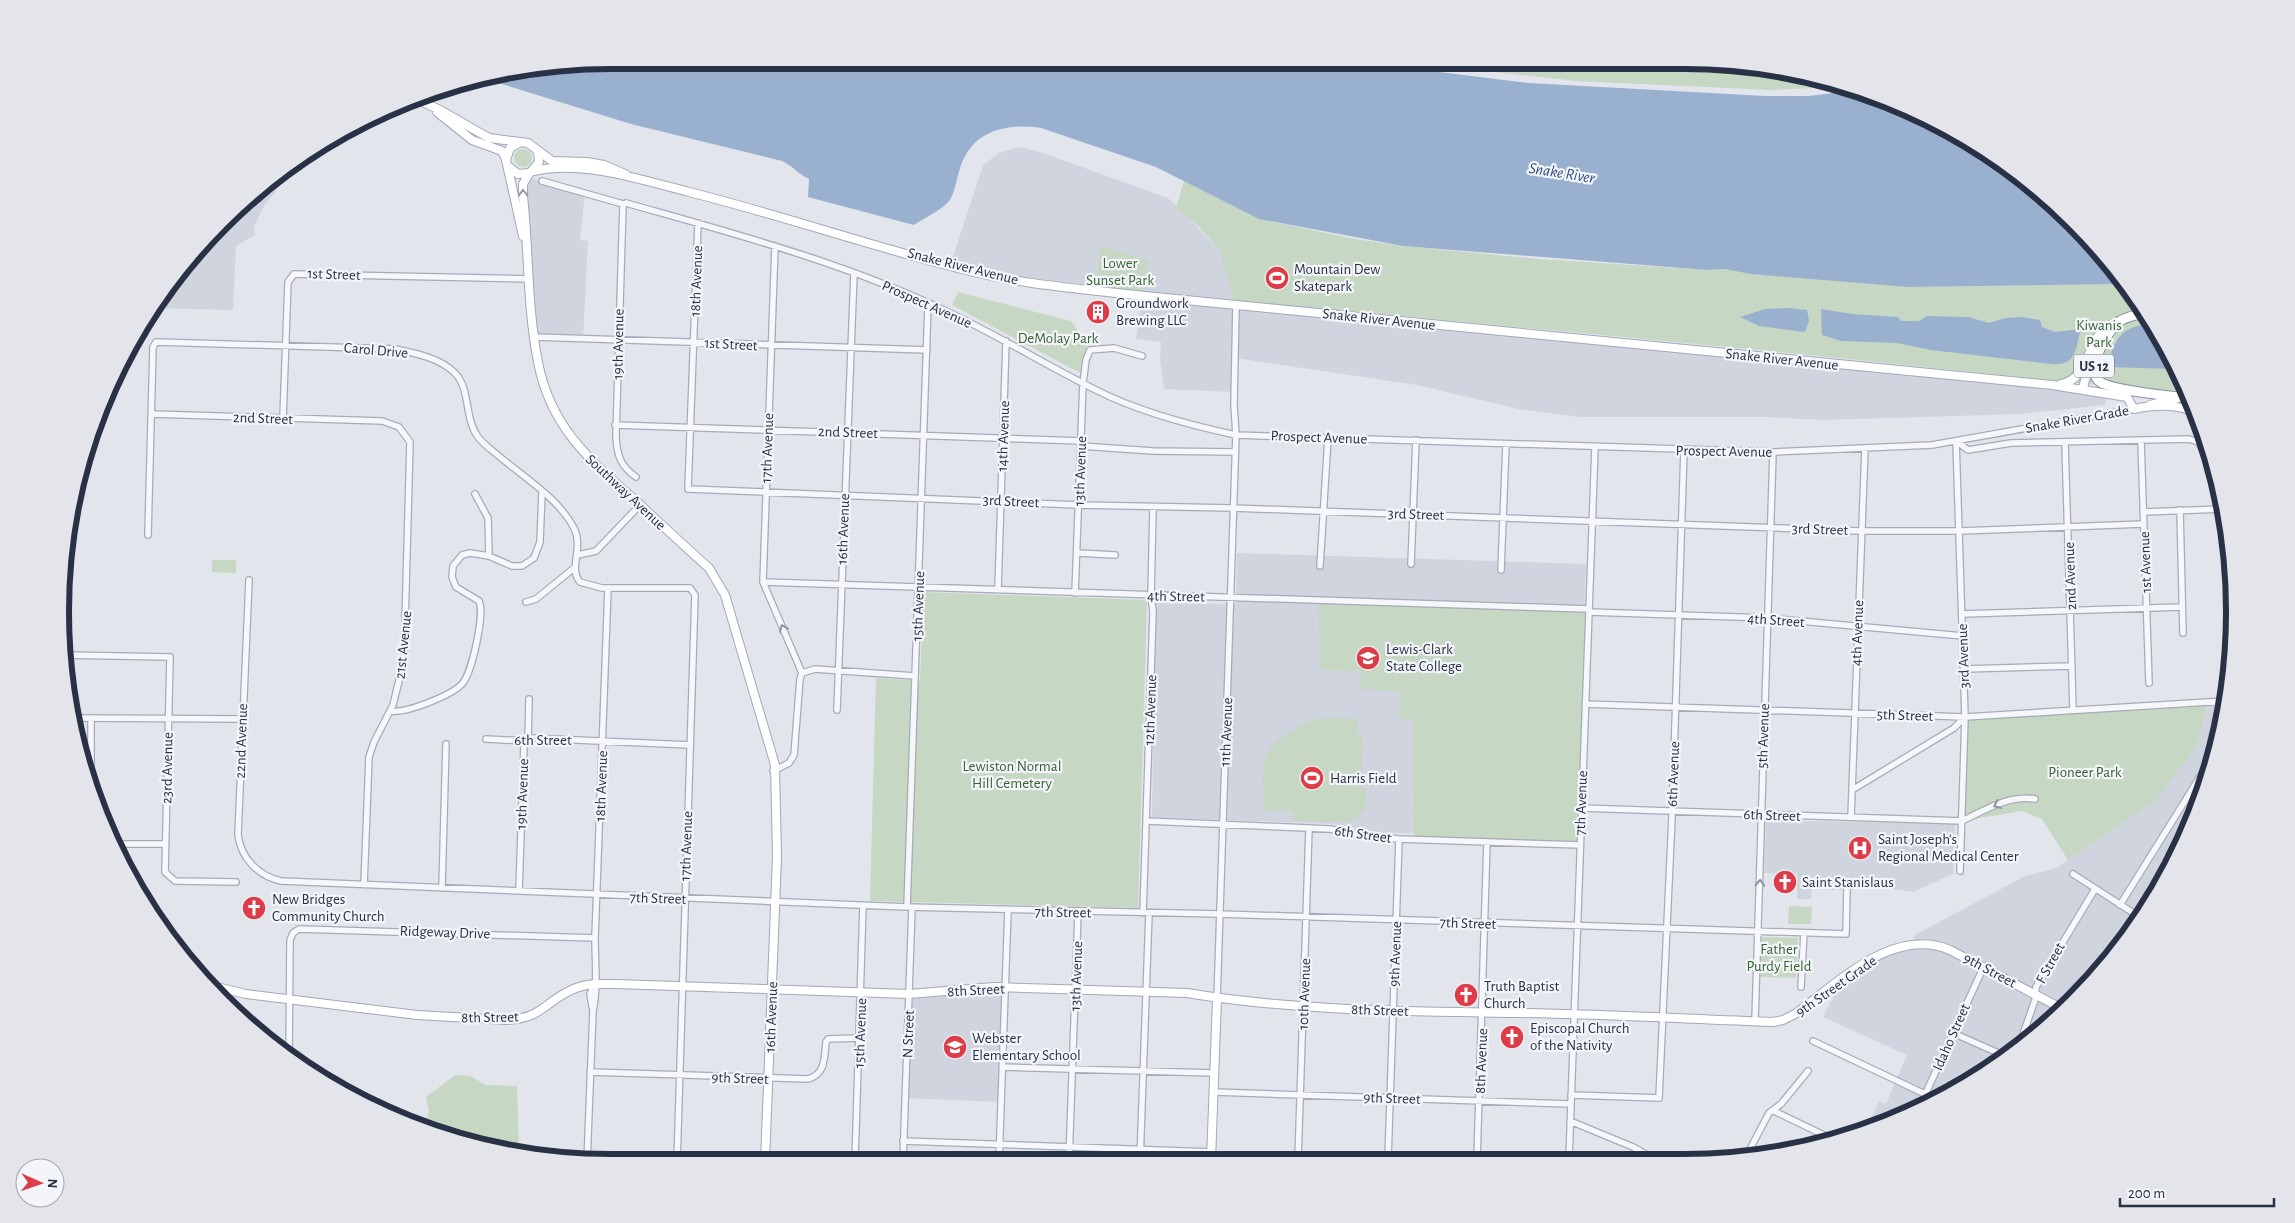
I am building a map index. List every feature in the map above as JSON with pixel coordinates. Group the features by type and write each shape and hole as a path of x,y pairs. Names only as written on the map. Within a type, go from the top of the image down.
{"highway":[{"path":"2118,322 2139,316"},
{"name":"US 12","path":"2118,322 2100,349 2094,373 2097,379 2103,384 2131,391 2182,396"}],"main road":[{"path":"422,104 472,140 502,151 507,163 518,174 531,172 539,162 538,151 528,143 489,138 423,103"},
{"path":"507,163 510,148 522,142"},
{"name":"Snake River Avenue","path":"538,151 552,161 587,162 610,168 629,176"},
{"name":"Southway Avenue","path":"507,163 527,250"},
{"name":"Snake River Avenue","path":"531,172 564,167 629,176 780,216 988,276 1236,305 2083,388 2127,397 2134,409"},
{"name":"Southway Avenue","path":"531,172 523,188 534,337 542,378 552,407 564,427 589,460 709,568 725,594 774,771 778,819 776,902"},
{"path":"2052,385 2068,382 2078,376 2097,336 2110,324 2118,322"},
{"path":"2083,388 2098,342 2118,322"},
{"name":"US 12","path":"2083,388 2131,391"},
{"path":"2148,406 2182,398"},
{"name":"Snake River Grade","path":"2134,409 2148,406 2174,407 2188,411"},
{"name":"16th Avenue","path":"765,1154 776,902"},
{"name":"9th Street","path":"1916,943 1937,944 1984,966 2056,1005"},
{"name":"9th Street Grade","path":"1754,1021 1773,1022 1789,1018 1864,965 1899,946 1916,943"},
{"name":"8th Street","path":"221,988 246,994 417,1015 510,1020 533,1015 571,990 594,984 909,994 1005,987 1187,993 1217,999 1304,1007 1754,1021"},
{"name":"11th Avenue","path":"1211,1154 1217,999"}],"street":[{"name":"Prospect Avenue","path":"542,181 623,204 626,202 698,223 775,246 854,273 928,305 947,311 1083,383 1140,408 1187,423 1236,435 1773,452 1932,445 1956,441 1968,450 2002,444 2189,439 2199,444"},
{"name":"19th Avenue","path":"623,204 616,425 618,458 627,471 636,477"},
{"name":"18th Avenue","path":"688,489 698,223"},
{"name":"17th Avenue","path":"775,246 763,582 802,672"},
{"name":"1st Street","path":"286,345 288,282 290,276 299,273 529,279"},
{"name":"16th Avenue","path":"836,710 849,348 854,273"},
{"name":"15th Avenue","path":"909,907 928,305"},
{"name":"11th Avenue","path":"1217,999 1236,452 1234,405 1236,305"},
{"name":"1st Street","path":"534,337 618,338 771,346 927,350"},
{"name":"14th Avenue","path":"998,590 1006,341"},
{"name":"Carol Drive","path":"152,414 154,344 158,342 395,349 431,359 446,366 454,373 462,385 469,416 478,437 542,492 562,511 575,529 578,541 578,555 574,568"},
{"path":"282,418 286,345"},
{"name":"13th Avenue","path":"1075,593 1083,383 1086,360 1090,350 1114,348 1142,356"},
{"name":"Snake River Grade","path":"1956,441 2134,409"},
{"path":"148,535 152,414"},
{"name":"2nd Street","path":"152,414 375,422"},
{"name":"21st Avenue","path":"364,885 369,757 374,742 391,711 401,676 406,644 411,446 403,430 395,424 375,422"},
{"name":"2nd Street","path":"616,425 1003,438 1153,452 1236,452"},
{"path":"1320,566 1328,438"},
{"path":"1411,564 1416,440"},
{"name":"3rd Avenue","path":"1956,441 1965,717 1960,871"},
{"name":"1st Avenue","path":"2141,441 2149,683"},
{"name":"2nd Avenue","path":"2065,443 2073,709"},
{"path":"1501,570 1506,444"},
{"name":"7th Avenue","path":"1569,1154 1595,447"},
{"name":"4th Avenue","path":"1851,817 1860,531 1865,448"},
{"name":"6th Avenue","path":"1571,1095 1659,1098 1672,811 1684,450"},
{"name":"5th Avenue","path":"1754,1021 1773,452"},
{"name":"3rd Street","path":"688,489 1001,500 1079,505 1234,508 1860,531 1960,531 2144,524"},
{"path":"391,711 397,712 412,708 456,689 466,680 482,610 479,601 456,587 452,572 457,560 466,554 489,556 512,566 522,566 534,558 540,542 542,492"},
{"path":"475,494 488,518 489,556"},
{"path":"578,555 596,551 640,505"},
{"name":"12th Avenue","path":"1141,1154 1146,992 1153,507"},
{"path":"2143,512 2217,509"},
{"path":"2180,510 2183,633"},
{"path":"1077,553 1115,554"},
{"path":"526,602 536,599 574,568 580,582 608,588"},
{"name":"22nd Avenue","path":"249,580 242,719 239,842 244,854 257,870 281,881"},
{"name":"4th Street","path":"763,582 1151,596 1231,597 1767,618 1963,636"},
{"name":"18th Avenue","path":"587,1153 593,1011 590,994 594,984 608,588"},
{"name":"17th Avenue","path":"608,588 690,588 695,595 677,1154"},
{"path":"1962,614 2182,607"},
{"name":"23rd Avenue","path":"71,655 170,657 165,872 168,877 175,881 236,882"},
{"path":"1964,669 2072,666"},
{"path":"774,771 789,763 794,755 802,672 815,669 915,676"},
{"name":"19th Avenue","path":"519,891 524,744 528,741 529,699"},
{"name":"5th Street","path":"1585,704 1965,717 2219,701"},
{"path":"1852,790 1952,730 1965,717"},
{"path":"79,718 242,719"},
{"path":"91,718 91,764"},
{"name":"6th Street","path":"486,740 528,741 531,738 690,745"},
{"path":"442,888 446,744"},
{"path":"2120,905 2200,777"},
{"path":"1962,821 2008,800 2019,798 2035,799"},
{"name":"6th Street","path":"1581,808 1962,821"},
{"name":"6th Street","path":"1147,821 1223,826 1330,829 1361,836 1399,839 1580,844"},
{"name":"10th Avenue","path":"1298,1154 1309,828"},
{"name":"9th Avenue","path":"1388,1154 1399,839"},
{"name":"8th Avenue","path":"1477,1154 1488,842"},
{"path":"121,844 166,844"},
{"path":"2073,874 2134,914"},
{"name":"7th Street","path":"281,881 597,896 909,907 1220,914 1578,927 1846,934 1847,887"},
{"name":"F Street","path":"2022,1035 2036,987 2046,967 2095,889"},
{"name":"15th Avenue","path":"855,1154 863,905"},
{"name":"N Street","path":"903,1154 909,994 909,907"},
{"path":"999,1154 1008,910"},
{"name":"13th Avenue","path":"1069,1154 1078,912"},
{"name":"Ridgeway Drive","path":"290,999 290,940 295,930 314,928 595,938"},
{"path":"1801,987 1804,933"},
{"name":"Idaho Street","path":"1924,1098 1984,966"},
{"path":"289,1048 290,999"},
{"path":"1953,1033 1999,1053"},
{"name":"9th Street","path":"590,1072 679,1076 813,1078 823,1068 828,1039 860,1038"},
{"path":"1813,1041 1926,1094"},
{"path":"1002,1067 1214,1073"},
{"path":"1754,1150 1750,1148 1766,1117 1774,1111 1808,1071"},
{"name":"9th Street","path":"1214,1092 1570,1104"},
{"path":"1774,1111 1825,1136"},
{"path":"1570,1121 1646,1154"},
{"path":"904,1141 1141,1150 1188,1154"}],"shaded area":[{"path":"1019,147 1040,152 1168,198 1219,249 1237,305 2107,393 2105,405 2019,414 1824,420 1765,417 1579,417 1519,409 1417,385 1235,358 1234,392 1164,389 1160,360 1161,342 1136,339 1142,296 1086,289 950,266 983,165 999,153"},
{"path":"530,178 585,192 580,240 588,241 583,338 537,334 526,188"},
{"path":"277,184 275,193 265,204 254,227 255,235 236,246 233,310 161,308 203,254 254,203"},
{"name":"Lewis-Clark State College","path":"1237,553 1586,564 1580,704 1480,836 1372,832 1333,824 1152,817 1155,603 1236,604"},
{"path":"2207,701 2219,701 2216,717 2208,752 2185,819 2154,883 2114,942 2067,995 2014,1042 1955,1082 1924,1098 1871,1120 1879,1102 1886,1104 1907,1055 1823,1017 1842,981 1864,965 1916,943 1913,936 2025,876 2056,868 2156,800"},
{"name":"Saint Joseph's Regional Medical Center","path":"1766,820 1955,824 1953,874 1913,892 1853,884 1853,890 1812,889 1811,899 1797,899 1797,874 1764,873"},
{"name":"Webster Elementary School","path":"1005,987 1001,1102 905,1098 909,994"}],"green space":[{"path":"1467,69 1719,70 1754,73 1825,87 1771,90 1576,81"},
{"path":"523,149 529,152 532,158 529,164 523,167 517,164 514,158 517,152"},
{"name":"Kiwanis Park","path":"1184,181 1259,219 1355,239 1403,246 1540,259 1707,270 1725,269 1908,287 2116,284 2154,340 2180,392 1340,310 1339,315 1236,305 1219,249 1198,226 1176,208"},
{"name":"Lower Sunset Park","path":"1100,246 1149,261 1142,296 1096,285"},
{"name":"DeMolay Park","path":"958,292 1071,321 1087,343 1084,375 952,305"},
{"path":"212,560 236,560 236,573 212,572"},
{"name":"Lewiston Normal Hill Cemetery","path":"923,592 1147,600 1138,908 870,901 876,678 920,681"},
{"path":"1319,599 1589,609 1580,845 1414,840 1412,718 1400,719 1401,691 1359,689 1362,671 1320,670"},
{"name":"Pioneer Park","path":"2207,701 2197,745 2156,800 2068,860 2042,819 2022,811 1962,821 1965,717"},
{"name":"Harris Field","path":"1327,718 1358,719 1357,734 1363,734 1361,787 1366,788 1365,810 1351,822 1294,821 1293,811 1265,811 1263,767 1265,758 1270,750 1277,742 1296,728"},
{"path":"1789,906 1812,907 1811,924 1788,924"},
{"name":"Father Purdy Field","path":"1762,937 1798,938 1796,978 1760,977"},
{"path":"455,1075 470,1076 486,1085 517,1086 519,1146 471,1136 427,1121 429,1111 426,1097"}],"water":[{"name":"Snake River","path":"612,69 1415,69 1528,83 1766,96 1809,96 1840,92 1891,110 1924,125 1955,141 1985,160 2041,203 2092,254 2116,284 1908,287 1751,274 1725,269 1707,270 1403,246 1259,219 1156,167 1041,128 1028,127 1003,128 982,137 965,155 949,201 938,211 914,225 808,197 809,179 782,161 631,124 494,82 541,73"},
{"path":"1788,308 1807,310 1809,321 1805,332 1759,326 1740,317 1765,309"},
{"path":"1821,309 1852,314 1898,317 1901,321 1919,321 1927,316 1968,317 1989,323 2005,318 2022,317 2040,320 2042,327 2055,332 2081,329 2076,350 2070,359 2060,364 2051,364 1931,350 1897,343 1841,341 1822,335"},
{"path":"2144,324 2169,369 2107,367 2113,348 2120,336 2126,331"}],"place":[{"name":"Mountain Dew Skatepark","path":"1277,278"},
{"name":"Groundwork Brewing LLC","path":"1098,312"},
{"name":"Lewis-Clark State College","path":"1368,658"},
{"name":"Harris Field","path":"1312,778"},
{"name":"Saint Joseph's Regional Medical Center","path":"1860,848"},
{"name":"Saint Stanislaus","path":"1785,882"},
{"name":"New Bridges Community Church","path":"254,908"},
{"name":"Truth Baptist Church","path":"1466,995"},
{"name":"Episcopal Church of the Nativity","path":"1512,1037"},
{"name":"Webster Elementary School","path":"955,1047"}]}
